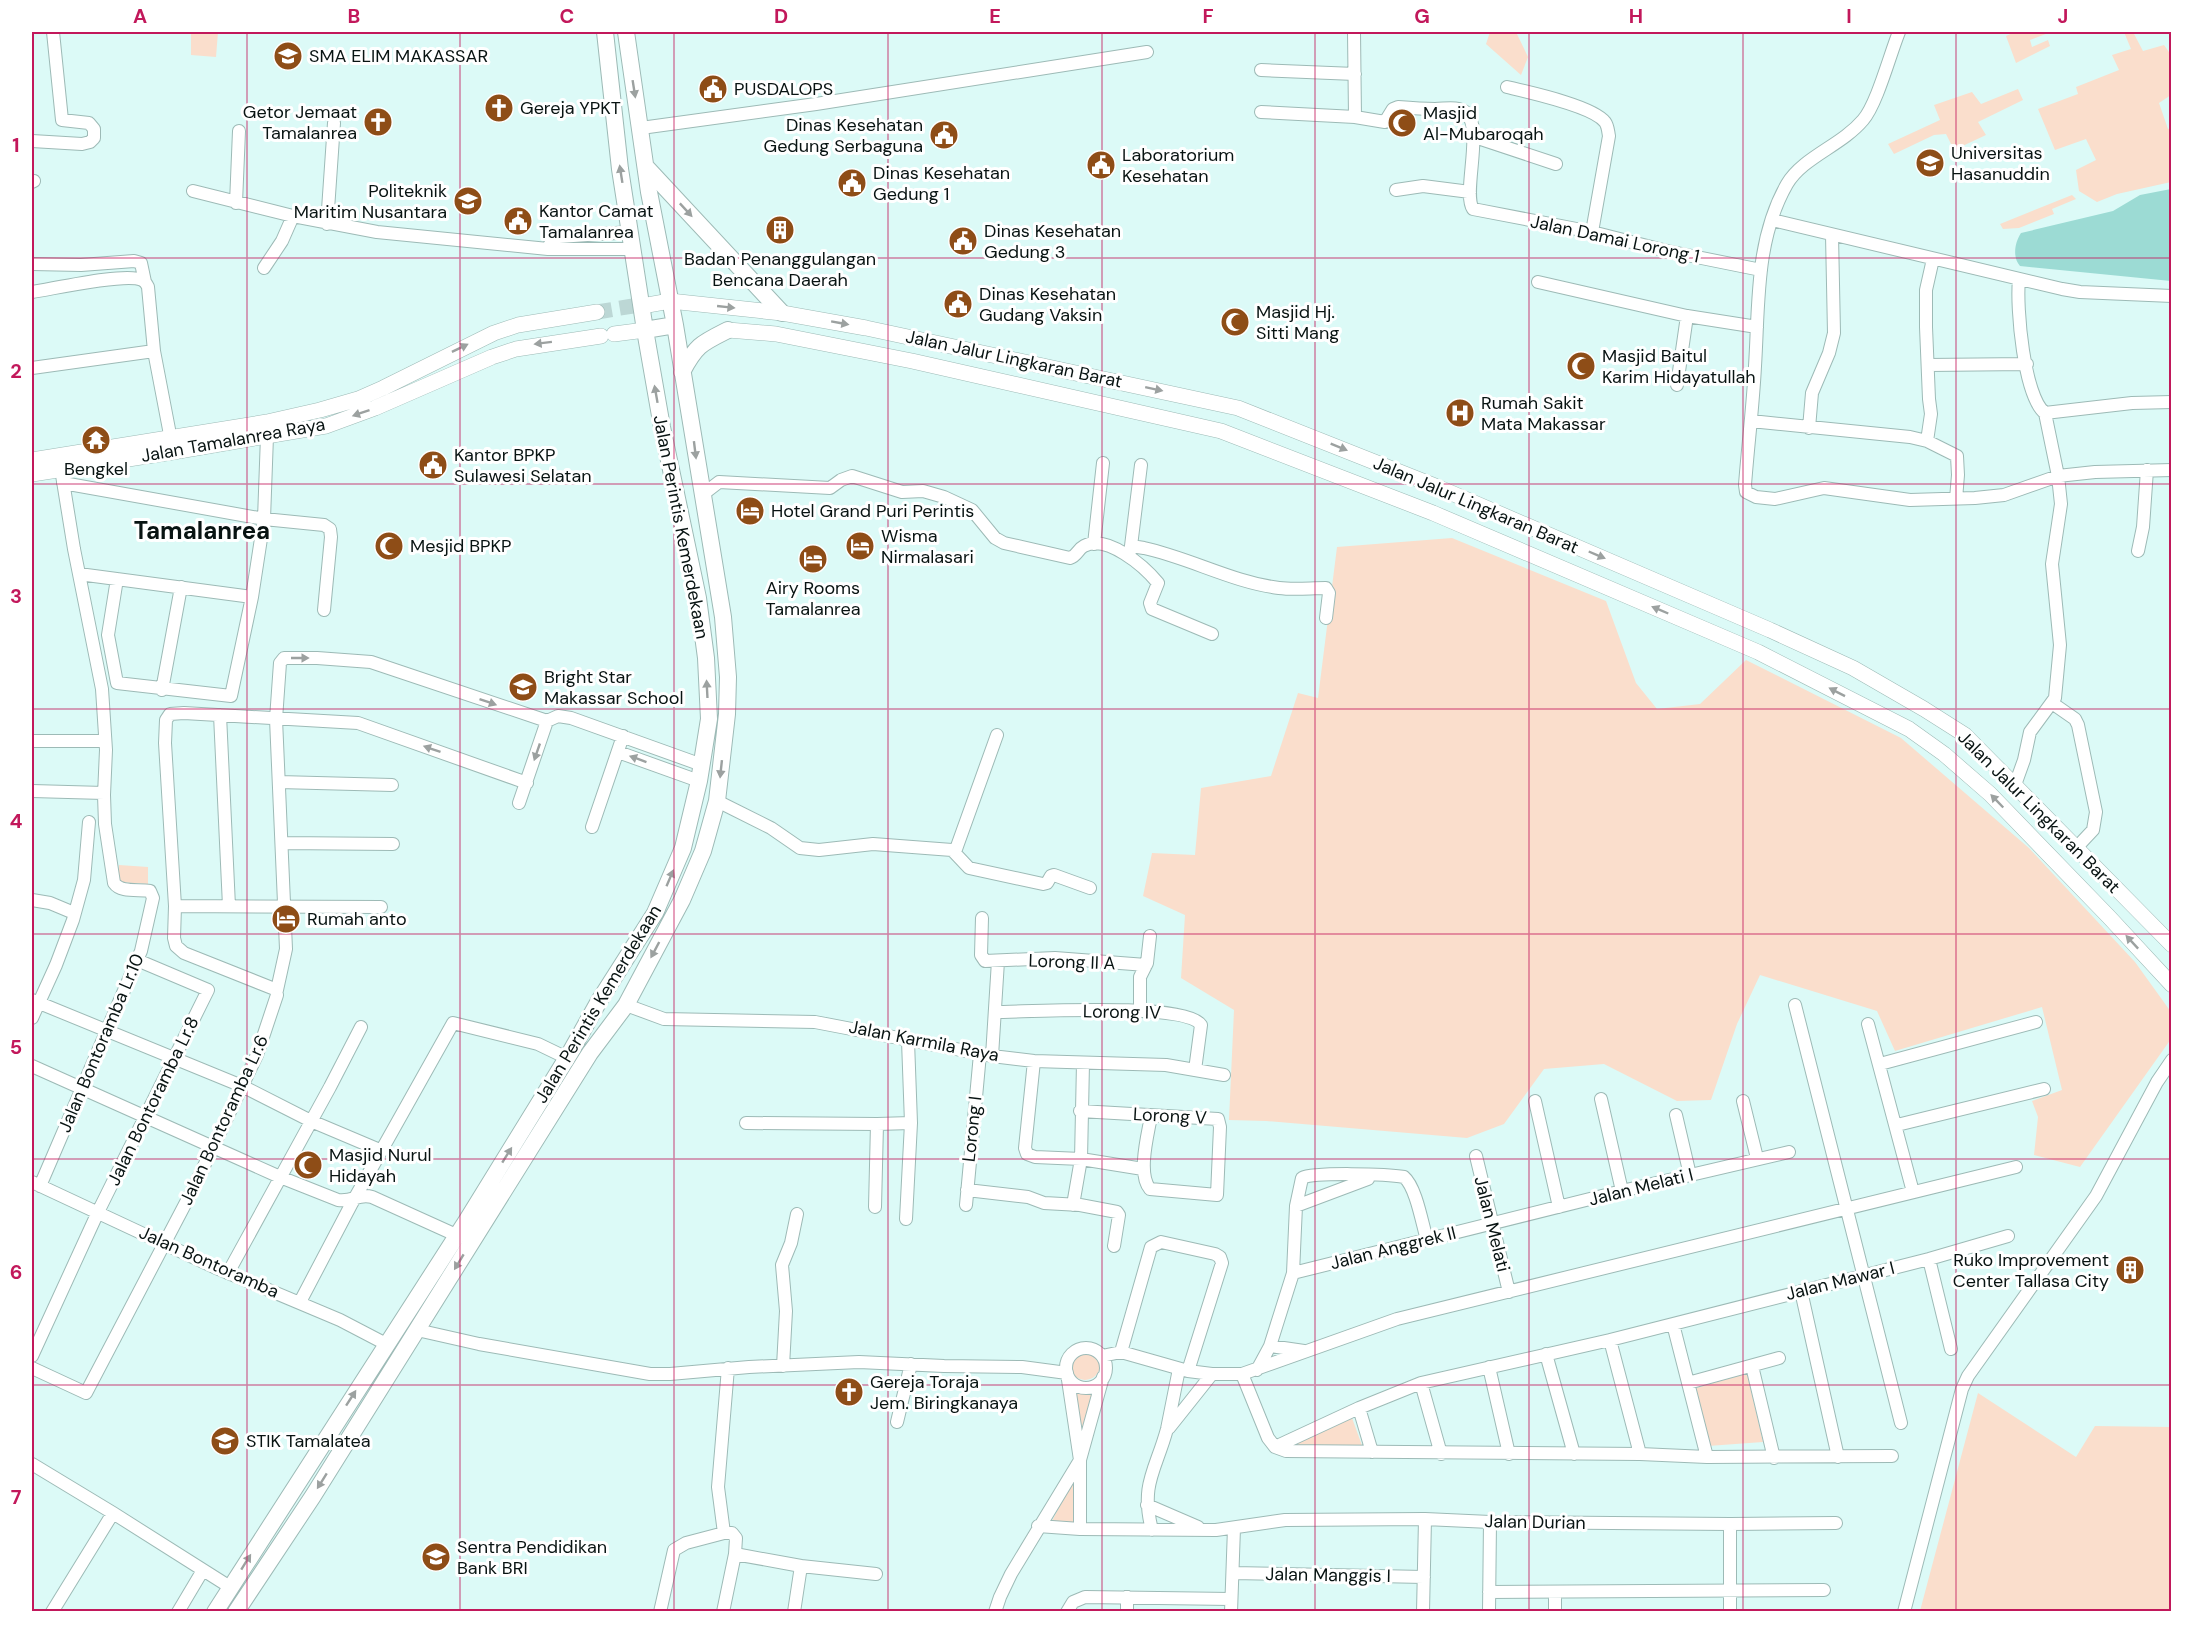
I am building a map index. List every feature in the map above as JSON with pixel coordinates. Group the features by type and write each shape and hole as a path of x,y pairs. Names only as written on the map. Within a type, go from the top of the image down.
{"highway":[{"name":"Jalan Perintis Kemerdekaan","path":"236,1611 313,1496 417,1330 599,1001 655,914 683,848 700,773 708,719 706,658 698,598 662,427 645,330 620,169 605,32"},
{"name":"Jalan Perintis Kemerdekaan","path":"215,1611 456,1235 483,1209 590,1053 626,1005 682,900 703,851 717,801 727,714 728,677 723,617 675,325 646,167 626,32"},
{"path":"646,167 782,313"},
{"path":"641,299 669,293"},
{"path":"645,330 675,325"},
{"path":"682,372 691,354 701,344 728,330"}],"main road":[{"name":"Jalan Jalur Lingkaran Barat","path":"669,293 866,328 1238,408 1435,486 1770,630 1853,668 1965,735 2172,945"},
{"name":"Jalan Tamalanrea Raya","path":"32,474 62,476 172,445 320,410 358,399 383,388 494,333 518,325 597,312"},
{"name":"Jalan Tamalanrea Raya","path":"32,460 267,436 326,426 516,349 645,330"},
{"name":"Jalan Jalur Lingkaran Barat","path":"728,330 788,336 1221,431 1432,513 1758,652 1909,729 1944,754 1990,794 2172,985"},
{"path":"320,410 326,426"},
{"path":"1758,652 1770,630"}],"street":[{"path":"32,141 82,144 94,138 94,129 89,123 62,120 53,32"},
{"path":"1354,32 1355,117"},
{"path":"1899,32 1867,115 1840,141 1804,164 1794,174 1784,190 1769,228 1757,298 1746,492 1750,496 1768,499 1786,498 1828,488 1890,498 1956,499 2004,495 2058,476 2094,472 2172,470"},
{"path":"641,128 816,104 1148,52"},
{"path":"1261,70 1355,74"},
{"path":"1507,87 1568,104 1605,121 1609,136 1592,232"},
{"path":"1261,112 1355,117 1384,122 1395,107 1460,109 1468,113 1473,159 1470,192 1423,186 1396,190"},
{"path":"327,224 334,123"},
{"path":"236,202 239,131"},
{"path":"1472,136 1556,164"},
{"path":"193,191 327,224 377,232 548,249 552,240 559,237 632,240"},
{"name":"Jalan Damai Lorong 1","path":"1470,192 1470,205 1473,209 1482,212 1592,232 1678,254 1761,270"},
{"path":"264,268 282,241 293,216"},
{"path":"1769,228 1832,235 2019,280 2080,292 2172,296"},
{"path":"1809,428 1814,388 1829,353 1834,333 1832,235"},
{"path":"1927,441 1931,414 1926,290 1933,259"},
{"path":"32,264 88,265 134,261 141,263 147,287 154,351 172,445"},
{"path":"32,292 121,278 140,279 145,282"},
{"path":"2015,785 2024,760 2030,732 2055,698 2060,645 2052,564 2060,513 2058,476 2045,413 2037,405 2027,364 2018,311 2019,280"},
{"path":"1538,282 1687,316 1757,327"},
{"path":"1677,385 1687,316"},
{"path":"32,368 154,351"},
{"path":"1928,365 2027,364"},
{"path":"2045,413 2132,403 2172,402"},
{"path":"1750,422 1910,437 1927,441 1952,452 1957,457 1956,499"},
{"path":"117,579 108,635 117,683 162,690 231,696 252,597 264,519 267,436"},
{"path":"1094,544 1103,463"},
{"path":"1141,465 1130,551 1158,583 1150,603 1152,609 1212,634"},
{"path":"2138,551 2145,514 2147,470"},
{"path":"32,791 104,793 105,741 102,689 62,476 264,519 324,525 329,528 331,537 324,610"},
{"path":"702,495 719,482 830,488 852,476 902,492 923,491 959,503 974,511 995,538 1004,543 1070,558 1083,546 1094,544 1130,551 1155,550 1235,577 1267,585 1327,589 1329,593 1326,618"},
{"path":"79,574 252,597"},
{"path":"162,690 181,587"},
{"path":"527,783 358,723 342,721 276,719 172,713 166,717 165,743 175,906 174,938 179,951 277,990 286,949 276,719 279,663 282,659 292,657 371,662 547,721 558,716 571,718 623,736 700,773"},
{"path":"2052,703 2075,719 2078,725 2096,812 2093,830 2077,847"},
{"path":"220,715 229,906"},
{"path":"519,803 547,721"},
{"path":"955,852 998,735"},
{"path":"592,827 623,736"},
{"path":"32,741 105,741"},
{"path":"618,752 700,773"},
{"path":"279,782 392,786"},
{"name":"Jalan Bontoramba Lr.10","path":"36,1184 82,1089 145,941 153,898 150,891 121,889 114,883 105,825 104,793"},
{"path":"717,801 771,828 800,848 819,850 873,844 955,852 969,868 1043,884 1054,875 1090,888"},
{"path":"32,1018 36,1001 56,965 84,880 89,822"},
{"path":"282,843 393,844"},
{"path":"32,900 50,903 74,913"},
{"path":"175,906 381,907"},
{"path":"982,918 981,955 986,961 998,961"},
{"path":"1140,1011 1140,977 1146,965 1150,936"},
{"name":"Lorong II A","path":"998,961 1055,958 1146,965"},
{"name":"Jalan Bontoramba Lr.8","path":"32,1356 98,1212 208,990 137,960"},
{"name":"Lorong I","path":"966,1205 986,1055 995,1012 998,961"},
{"name":"Jalan Bontoramba Lr.6","path":"32,1368 86,1393 213,1147 265,1036 278,995"},
{"path":"36,1001 242,1086 311,1121 382,1151"},
{"name":"Jalan Karmila Raya","path":"626,1005 664,1019 815,1022 841,1025 908,1041 986,1055 1034,1061 1144,1064 1224,1075"},
{"path":"1795,1005 1901,1423"},
{"name":"Lorong IV","path":"995,1012 1140,1011 1180,1015 1197,1020 1201,1025 1195,1070"},
{"path":"1880,1064 2036,1022"},
{"path":"300,1302 453,1023 538,1044 567,1058"},
{"path":"1868,1024 1897,1125 1913,1192"},
{"path":"228,1273 361,1027"},
{"path":"906,1219 911,1123 908,1041"},
{"path":"1904,1611 1962,1389 1968,1376 2096,1196 2157,1082 2172,1060"},
{"path":"1034,1061 1025,1148 1027,1154 1035,1157 1080,1159 1143,1169 1150,1116"},
{"path":"1073,1204 1080,1159 1083,1063"},
{"path":"32,1066 280,1177 338,1200 348,1201 365,1195 372,1197 456,1235"},
{"path":"1897,1125 2044,1089"},
{"path":"1601,1099 1622,1191"},
{"path":"1535,1101 1558,1207"},
{"path":"1743,1101 1757,1158"},
{"name":"Lorong V","path":"1080,1111 1218,1119 1220,1127 1217,1195 1150,1189 1146,1184 1143,1169"},
{"path":"1676,1115 1690,1175"},
{"path":"746,1123 876,1125 911,1123"},
{"path":"875,1207 876,1125"},
{"name":"Jalan Melati I","path":"1492,1223 1757,1158 1790,1152"},
{"name":"Jalan Melati","path":"1476,1156 1509,1292"},
{"path":"1102,1356 1121,1352 1184,1370 1212,1374 1242,1374 1383,1323 2016,1167"},
{"path":"1257,1370 1270,1346 1293,1274 1296,1206 1300,1181 1306,1176 1401,1176 1408,1181 1427,1240"},
{"path":"1296,1206 1375,1176"},
{"name":"Jalan Bontoramba","path":"36,1184 228,1273 340,1320 386,1344"},
{"path":"967,1190 1028,1197 1044,1203 1073,1204 1118,1213 1114,1246"},
{"path":"783,1366 786,1311 782,1265 791,1243 797,1214"},
{"name":"Jalan Anggrek II","path":"1293,1274 1492,1223"},
{"name":"Jalan Mawar I","path":"1275,1448 1359,1408 1421,1383 1611,1340 1929,1259 2008,1236"},
{"path":"1121,1352 1151,1247 1161,1242 1215,1254 1222,1261 1219,1276 1184,1370 1148,1487 1147,1505 1152,1530"},
{"path":"1929,1259 1951,1349"},
{"path":"1801,1291 1838,1457"},
{"path":"1672,1324 1707,1457"},
{"path":"417,1330 479,1344 650,1374 844,1362 1022,1367 1066,1373 1074,1384 1085,1388 1096,1385 1104,1377"},
{"path":"1611,1340 1640,1454"},
{"path":"1270,1346 1305,1351"},
{"path":"995,1611 1000,1597 1038,1526 1080,1460 1106,1370 1102,1356 1091,1349 1077,1350 1068,1360 1066,1373 1080,1460 1080,1529"},
{"path":"1546,1354 1574,1454"},
{"path":"1688,1383 1779,1358"},
{"path":"897,1422 911,1364"},
{"path":"1752,1366 1774,1458"},
{"path":"1489,1367 1509,1454"},
{"path":"724,1533 718,1487 728,1368"},
{"path":"1166,1431 1212,1374"},
{"path":"1242,1374 1266,1434 1275,1448 1292,1452 1640,1454 1774,1458 1892,1456"},
{"path":"1421,1383 1441,1454"},
{"path":"1359,1408 1372,1452"},
{"path":"32,1464 230,1587"},
{"path":"1147,1505 1204,1530"},
{"path":"52,1611 113,1513"},
{"path":"1423,1611 1425,1519"},
{"name":"Jalan Durian","path":"1038,1526 1080,1529 1204,1530 1285,1520 1425,1519 1490,1522 1836,1523"},
{"path":"1489,1611 1490,1522"},
{"path":"1730,1524 1730,1611"},
{"path":"1067,1611 1073,1602 1081,1597 1127,1597 1231,1605 1234,1528"},
{"path":"660,1611 674,1550 686,1543 732,1533 736,1538 735,1554 723,1611"},
{"path":"735,1554 801,1566 876,1574"},
{"path":"794,1611 801,1566"},
{"path":"178,1611 203,1570"},
{"name":"Jalan Manggis I","path":"1233,1573 1424,1577"},
{"path":"1489,1592 1824,1590"},
{"path":"1555,1592 1555,1611"},
{"path":"1127,1597 1128,1611"}],"shaded area":[{"path":"191,32 218,32 216,57 191,55"},
{"path":"1490,32 1516,32 1528,57 1521,75 1486,44"},
{"path":"2015,32 2051,32 2030,40 2032,47 2048,40 2050,46 2016,63 2006,36"},
{"path":"2124,32 2133,32 2143,51 2164,45 2171,55 2171,95 2159,103 2168,129 2171,128 2171,182 2117,194 2097,202 2079,191 2076,170 2096,160 2086,139 2055,150 2038,109 2078,94 2076,87 2119,70 2112,55 2131,49"},
{"path":"2018,89 2023,100 1978,122 1986,135 1954,150 1946,134 1934,135 1894,154 1888,144 1940,120 1934,105 1972,92 1981,104"},
{"path":"2072,195 2076,199 2052,209 2054,214 2019,228 2003,229 2000,224"},
{"path":"1452,538 1606,601 1636,683 1657,709 1700,704 1746,660 1901,738 2029,848 2135,962 2171,1012 2171,1039 2080,1167 2034,1155 2038,1117 2032,1101 2062,1090 2042,1007 1895,1051 1877,1011 1760,975 1737,1024 1711,1100 1677,1101 1604,1064 1544,1069 1504,1124 1467,1138 1229,1120 1234,1010 1181,978 1185,915 1143,896 1152,853 1195,855 1201,788 1271,776 1298,693 1318,698 1337,547"},
{"path":"119,865 148,867 148,884 118,882"},
{"path":"1085,1350 1096,1354 1100,1365 1096,1376 1085,1380 1074,1376 1070,1365 1074,1354"},
{"path":"1747,1373 1763,1442 1708,1446 1693,1389"},
{"path":"1074,1390 1084,1393 1095,1390 1083,1432"},
{"path":"1978,1393 2076,1457 2095,1426 2171,1427 2171,1611 1920,1611"},
{"path":"1352,1418 1363,1448 1288,1445"},
{"path":"1074,1478 1073,1526 1050,1525"}],"water":[{"path":"2171,189 2171,281 2020,266 2016,258 2015,250 2021,233 2113,211 2140,195"}],"tunnel":[{"path":"597,312 633,306 640,293"}],"place":[{"name":"SMA ELIM MAKASSAR","path":"288,56"},
{"name":"PUSDALOPS","path":"713,89"},
{"name":"Gereja YPKT","path":"499,108"},
{"name":"Getor Jemaat Tamalanrea","path":"378,122"},
{"name":"Masjid Al-Mubaroqah","path":"1402,123"},
{"name":"Dinas Kesehatan Gedung Serbaguna","path":"944,135"},
{"name":"Universitas Hasanuddin","path":"1930,163"},
{"name":"Laboratorium Kesehatan","path":"1101,165"},
{"name":"Dinas Kesehatan Gedung 1","path":"852,183"},
{"name":"Politeknik Maritim Nusantara","path":"468,201"},
{"name":"Kantor Camat Tamalanrea","path":"518,221"},
{"name":"Badan Penanggulangan Bencana Daerah","path":"780,230"},
{"name":"Dinas Kesehatan Gedung 3","path":"963,241"},
{"name":"Dinas Kesehatan Gudang Vaksin","path":"958,304"},
{"name":"Masjid Hj. Sitti Mang","path":"1235,322"},
{"name":"Masjid Baitul Karim Hidayatullah","path":"1581,366"},
{"name":"Rumah Sakit Mata Makassar","path":"1460,413"},
{"name":"Bengkel","path":"96,440"},
{"name":"Kantor BPKP Sulawesi Selatan","path":"433,465"},
{"name":"Hotel Grand Puri Perintis","path":"750,511"},
{"name":"Mesjid BPKP","path":"389,546"},
{"name":"Wisma Nirmalasari","path":"860,546"},
{"name":"Airy Rooms Tamalanrea","path":"813,559"},
{"name":"Bright Star Makassar School","path":"523,687"},
{"name":"Rumah anto","path":"286,919"},
{"name":"Masjid Nurul Hidayah","path":"308,1165"},
{"name":"Ruko Improvement Center Tallasa City","path":"2130,1270"},
{"name":"Gereja Toraja Jem. Biringkanaya","path":"849,1392"},
{"name":"STIK Tamalatea","path":"225,1441"},
{"name":"Sentra Pendidikan Bank BRI","path":"436,1557"}],"district":[{"name":"Tamalanrea","path":"202,531"}]}
